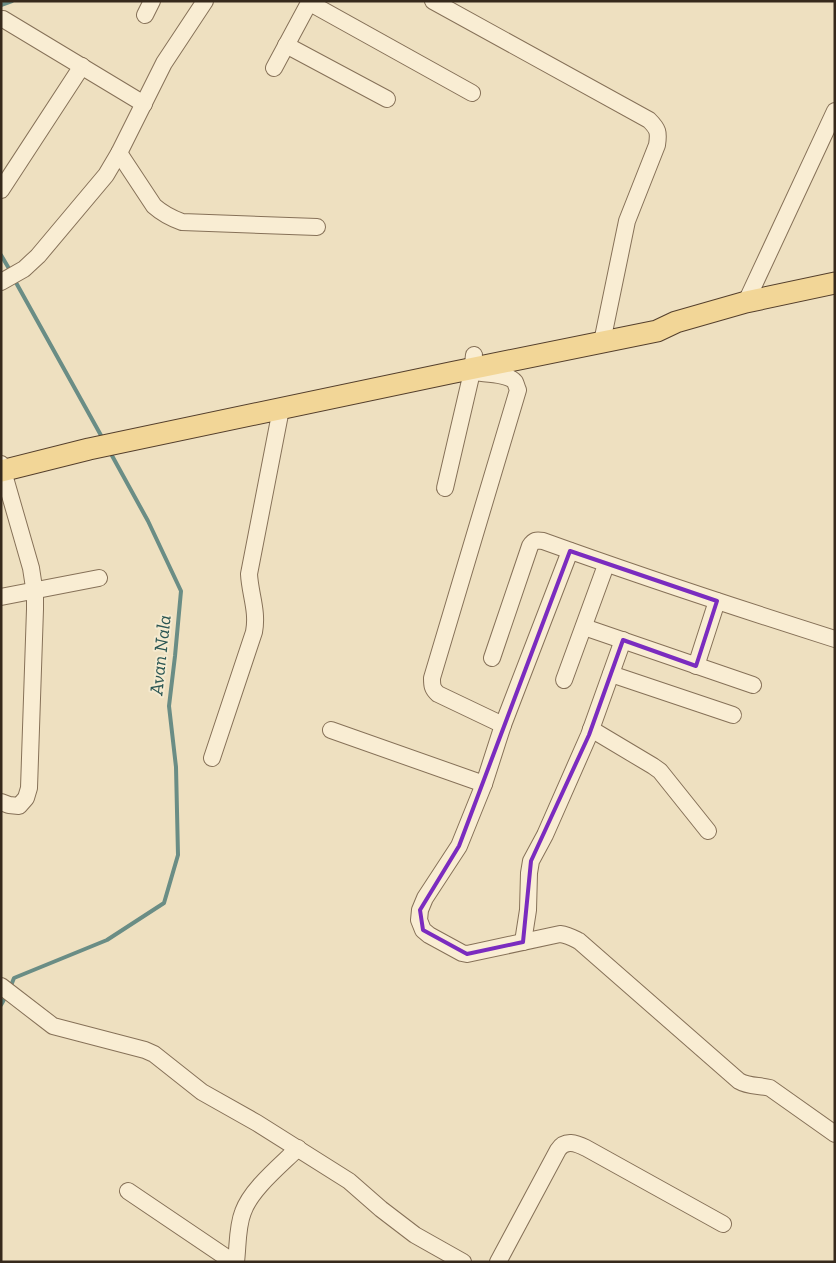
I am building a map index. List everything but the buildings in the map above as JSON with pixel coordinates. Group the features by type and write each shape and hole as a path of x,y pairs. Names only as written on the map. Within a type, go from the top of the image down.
{"main road":[{"path":"145,433 281,409 603,336 651,321 676,322 746,302 835,283"},
{"path":"2,466 88,445 473,365"}],"street":[{"path":"2,281 24,269 38,256 106,175 164,63 205,1"},
{"path":"433,1 649,120 656,127 659,135 657,145 627,221 603,336"},
{"path":"274,68 310,2 472,93"},
{"path":"3,19 144,104"},
{"path":"286,45 387,99"},
{"path":"1,190 82,66"},
{"path":"746,302 835,111"},
{"path":"119,153 154,206 170,218 182,222 317,227"},
{"path":"445,488 473,365 511,379 516,383 518,390 435,669 432,685 434,691 438,694 503,725"},
{"path":"212,758 254,632 256,615 249,584 249,574 281,409"},
{"path":"1,802 19,806 26,798 29,788 35,609 30,568 2,466"},
{"path":"492,658 530,546 536,540 606,565 835,638"},
{"path":"570,551 503,725 484,784 459,846 420,910 419,920 423,930 429,935 467,954 566,934 579,942 739,1081 748,1085 770,1088 835,1134"},
{"path":"564,680 606,565"},
{"path":"1,597 99,578"},
{"path":"696,666 717,601"},
{"path":"584,627 753,686"},
{"path":"523,942 528,910 531,861 545,835 591,728 623,640"},
{"path":"611,674 733,715"},
{"path":"591,728 660,771 708,831"},
{"path":"331,730 484,784"},
{"path":"5,989 53,1026 154,1054 202,1092 257,1122 349,1180 386,1213 419,1238 463,1262"},
{"path":"498,1262 558,1150 561,1145 567,1142 586,1148 723,1224"},
{"path":"128,1191 235,1262 243,1211 258,1188 298,1148"}],"highlighted area":[{"path":"570,551 717,601 696,666 623,640 589,735 531,861 523,942 467,954 423,930 420,910 459,846"}],"waterway":[{"name":"Avan Nala","path":"1,5 12,1"},
{"name":"Avan Nala","path":"1,255 11,272"},
{"name":"Avan Nala","path":"14,279 103,439"},
{"name":"Avan Nala","path":"10,988 14,978 107,940 164,903 178,855 176,767 169,706 181,591 148,521 110,452"},
{"name":"Avan Nala","path":"1,1005 6,996"}]}
